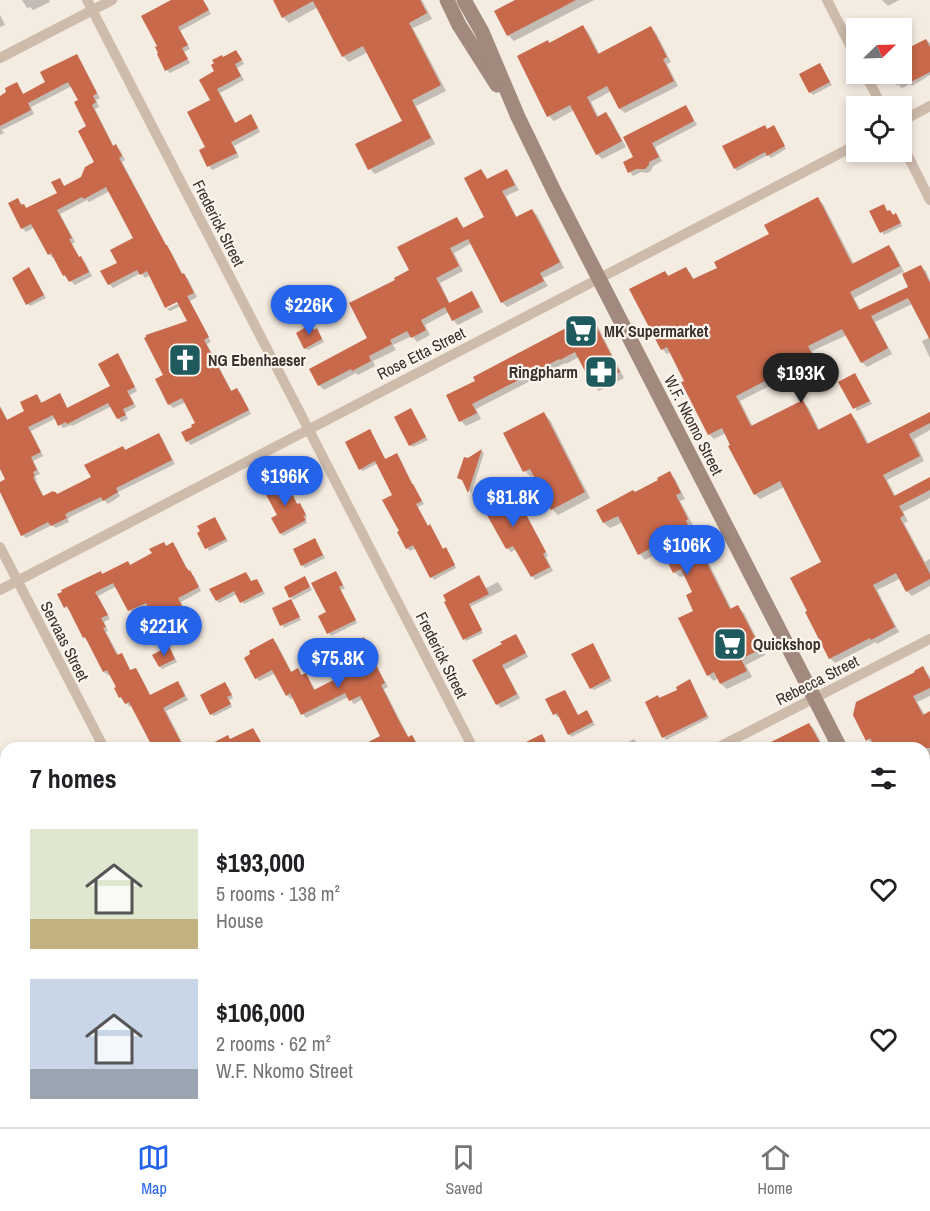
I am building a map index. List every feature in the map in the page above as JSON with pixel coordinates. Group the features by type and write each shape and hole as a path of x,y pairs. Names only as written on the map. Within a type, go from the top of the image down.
{"main road":[{"name":"W.F. Nkomo Street","path":"447,0 459,25 518,117"},
{"name":"W.F. Nkomo Street","path":"464,0 482,32 518,117 837,742"}],"street":[{"path":"0,58 89,5 112,0"},
{"path":"827,0 846,37"},
{"name":"Frederick Street","path":"89,5 470,742"},
{"path":"912,116 930,106"},
{"name":"Rose Etta Street","path":"0,590 846,150"},
{"path":"911,162 930,200"},
{"name":"Servaas Street","path":"0,547 101,742"},
{"name":"Rebecca Street","path":"729,742 930,639"}],"building":[{"path":"171,0 203,0 209,10 178,27 188,45 182,48 188,59 165,71 157,54 155,47 157,46 141,16"},
{"path":"273,0 420,0 427,13 409,23 441,85 412,100 431,138 368,170 355,144 402,121 363,46 342,57 313,1 282,18"},
{"path":"515,0 576,0 507,36 494,11"},
{"path":"583,25 598,54 651,26 667,57 663,59 674,81 619,109 607,86 587,97 597,117 606,112 622,141 596,155 570,105 547,117 517,56 548,40 549,43"},
{"path":"926,39 930,47 930,72 912,81 912,46"},
{"path":"236,50 242,60 235,64 241,76 217,89 235,123 251,114 258,128 231,142 237,153 207,167 199,150 205,147 187,112 210,100 199,80 214,71 211,65 214,63 212,60"},
{"path":"77,54 97,93 93,96 96,102 92,105 113,146 116,144 122,156 119,158 194,293 187,296 209,337 204,340 231,391 237,388 249,410 186,442 181,432 195,423 182,398 168,405 155,379 163,375 144,338 146,335 187,321 177,302 165,308 147,271 140,275 137,270 108,285 100,271 117,263 110,250 133,238 106,187 57,210 72,238 69,239 89,272 69,282 65,275 63,276 51,253 48,255 31,224 21,229 8,203 18,198 21,205 24,204 26,208 57,193 51,182 60,178 64,186 81,177 85,167 94,162 78,131 86,126 74,102 78,100 68,82 28,103 31,110 0,126 0,96 6,92 5,88 17,82 23,94 45,82 40,72"},
{"path":"820,63 830,82 809,93 799,74"},
{"path":"686,105 694,121 652,143 659,157 649,162 645,169 636,169 628,173 623,162 633,157 623,137"},
{"path":"765,125 767,129 774,125 785,146 767,156 765,152 734,169 722,146"},
{"path":"481,169 487,179 507,169 515,185 502,191 516,217 532,209 560,262 540,273 544,281 501,303 468,239 450,248 459,266 436,278 449,303 472,291 480,307 452,321 445,307 421,320 426,330 411,338 407,331 390,340 392,344 369,356 371,361 318,386 309,369 367,338 349,303 395,280 394,278 409,270 397,247 457,217 463,228 484,217 464,178"},
{"path":"818,197 852,264 889,245 900,266 850,292 859,310 908,287 902,274 921,265 930,283 930,340 908,298 871,316 888,348 861,363 842,329 808,346 813,356 736,396 751,426 803,400 818,430 851,413 867,444 930,412 930,423 909,434 920,456 883,475 894,496 930,477 930,490 899,506 904,515 900,518 930,574 930,579 906,592 896,573 873,585 895,627 829,659 790,578 821,562 780,481 754,495 728,446 730,445 722,428 708,435 681,382 684,381 667,347 661,350 629,289 665,271 668,276 686,267 693,279 717,268 714,262 769,234 764,225"},
{"path":"884,204 887,211 890,210 893,215 896,213 901,223 880,233 869,211"},
{"path":"29,267 44,295 26,305 12,278"},
{"path":"587,317 588,320 592,318 620,372 593,387 575,352 472,404 477,413 459,422 446,395 475,381 473,377"},
{"path":"311,324 314,330 317,328 322,339 304,349 296,333"},
{"path":"118,353 135,387 127,391 134,404 123,409 126,415 117,419 108,403 67,424 66,422 58,426 53,415 28,427 41,452 31,457 37,470 33,472 35,476 33,477 43,496 53,491 57,494 91,477 84,465 123,446 125,450 159,433 172,460 116,488 118,492 103,501 101,497 67,513 65,515 67,518 51,526 48,522 21,536 0,492 0,482 5,479 0,469 0,407 7,420 24,411 20,402 37,394 41,403 60,393 67,408 110,386 98,364"},
{"path":"855,373 870,401 853,409 838,382"},
{"path":"411,408 426,437 409,446 394,417"},
{"path":"544,412 585,492 551,510 530,469 523,472 503,433"},
{"path":"370,429 385,459 397,453 422,501 416,504 443,549 446,547 455,565 430,578 413,545 406,549 397,532 399,531 382,500 392,495 375,461 359,470 345,442"},
{"path":"482,449 468,493 462,480 457,478 464,457 468,458"},
{"path":"670,471 681,493 676,495 688,519 686,521 730,609 738,605 761,649 741,659 747,671 720,684 714,672 707,676 678,618 693,611 686,595 692,592 681,569 673,573 668,563 676,559 667,540 638,555 618,516 603,523 596,510 633,490 635,492 658,480 657,478"},
{"path":"502,478 508,490 498,494 509,514 523,509 546,552 543,554 550,567 531,577 513,546 506,549 483,508 480,510 472,494"},
{"path":"285,480 297,504 300,503 306,520 280,534 271,518 277,515 264,491"},
{"path":"215,517 226,539 205,549 197,533 200,531 197,526"},
{"path":"315,538 323,555 301,566 293,549"},
{"path":"164,542 166,546 173,542 186,567 190,570 199,587 178,598 193,628 183,633 174,615 163,621 156,610 151,612 146,603 128,611 113,583 95,592 108,615 101,618 106,627 103,628 117,655 122,653 130,670 136,668 150,695 178,681 185,696 163,708 181,742 150,742 129,702 125,704 121,697 119,698 107,670 103,672 67,606 64,608 57,594 101,571 102,574 128,561 130,565 152,553 149,549"},
{"path":"336,571 343,585 339,587 356,620 327,634 318,616 326,612 311,583"},
{"path":"246,572 251,581 257,579 263,591 240,603 234,591 216,601 209,589"},
{"path":"479,575 489,594 469,604 482,630 463,640 444,602 446,601 443,595"},
{"path":"305,576 310,587 289,598 284,587"},
{"path":"291,599 300,617 280,626 272,608"},
{"path":"516,634 526,653 502,665 517,694 496,705 472,660"},
{"path":"364,637 385,683 381,685 408,737 412,735 416,742 368,742 380,736 360,696 349,701 345,693 301,715 290,693 286,696 272,670 255,679 244,658 250,654 249,651 273,638 291,672 298,668 301,675 306,673 314,690 349,672 338,650"},
{"path":"593,643 610,678 590,689 571,654"},
{"path":"169,646 175,659 159,667 152,655"},
{"path":"923,666 930,680 930,688 913,696 923,715 930,711 930,742 872,742 870,738 866,741 853,715 856,702"},
{"path":"690,679 707,716 662,738 645,702 658,695 659,698 677,690 676,687"},
{"path":"225,682 232,695 227,697 231,704 210,715 200,695"},
{"path":"565,690 578,715 587,710 593,722 568,735 557,713 553,715 545,699"},
{"path":"809,723 820,742 771,742"},
{"path":"253,728 261,742 215,742 228,735 230,739"},
{"path":"542,734 546,742 526,742"}],"place":[{"name":"MK Supermarket","path":"581,331"},
{"name":"NG Ebenhaeser","path":"185,360"},
{"name":"Ringpharm","path":"601,372"},
{"name":"Quickshop","path":"730,644"}]}
